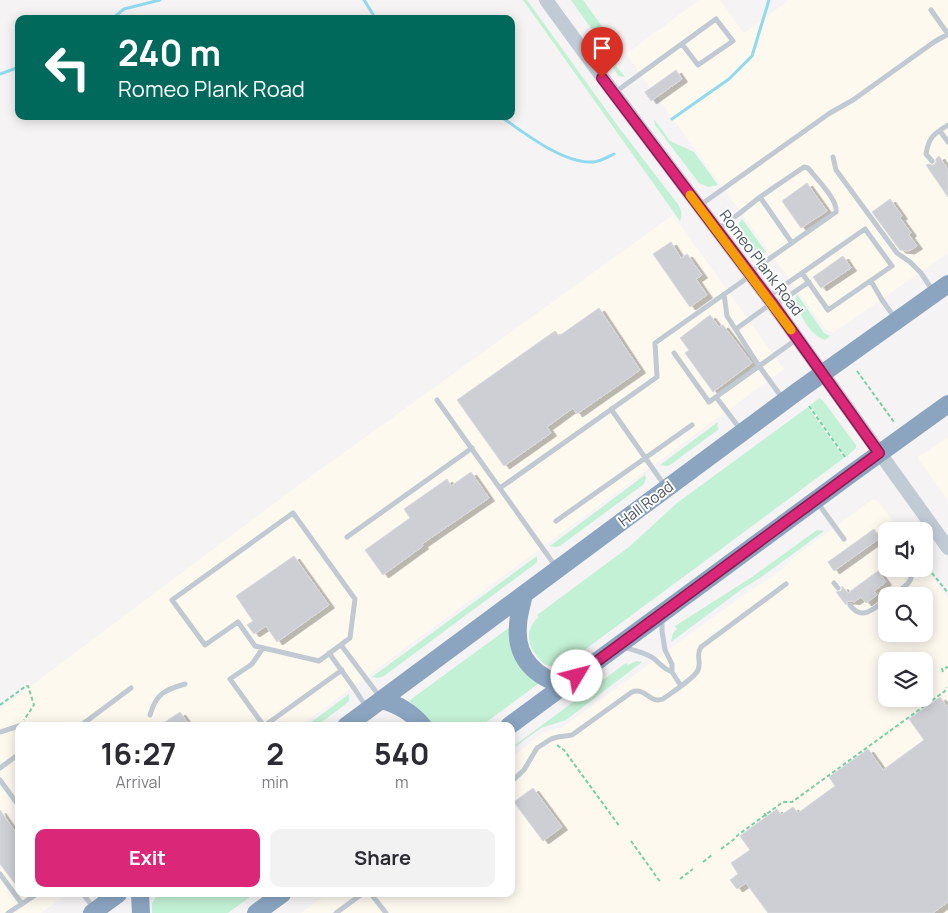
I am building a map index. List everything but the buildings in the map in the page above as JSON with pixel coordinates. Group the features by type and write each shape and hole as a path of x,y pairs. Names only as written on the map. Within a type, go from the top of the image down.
{"highway":[{"name":"Hall Road","path":"352,722 941,288"},
{"path":"514,722 948,404"},
{"path":"524,594 517,627 521,650 532,668 540,675 565,685"},
{"path":"382,700 395,703 411,713 419,722"},
{"path":"94,912 114,897"},
{"path":"140,897 141,913"},
{"path":"256,913 278,897"}],"main road":[{"name":"Romeo Plank Road","path":"546,0 771,302 948,548"}],"lane":[{"path":"699,206 830,113 853,100 948,34 931,10"},
{"path":"614,93 716,19 732,41 698,65 682,44"},
{"path":"932,162 926,154 928,144 932,136 948,125"},
{"path":"940,130 948,142"},
{"path":"833,157 836,170 897,253 941,288"},
{"path":"500,488 657,377 655,343 836,212 836,209 834,202 808,168 804,167 716,230"},
{"path":"760,197 792,243"},
{"path":"736,328 771,302 802,273 865,229 892,266 828,310 802,273"},
{"path":"870,281 897,320"},
{"path":"771,302 808,282"},
{"path":"724,294 727,316 785,402"},
{"path":"674,353 709,402 797,338"},
{"path":"716,397 742,433"},
{"path":"437,400 558,569"},
{"path":"611,409 667,489"},
{"path":"556,521 692,425"},
{"path":"347,537 472,448"},
{"path":"816,500 844,539"},
{"path":"293,513 355,599 350,638 341,645 319,661 255,646 238,622 205,645 172,600 293,513"},
{"path":"903,587 911,577"},
{"path":"834,583 838,588"},
{"path":"515,778 524,770 537,748 551,739 572,736 632,692 636,690 641,691 652,698 663,699 697,673 699,665 697,655 702,647 786,584"},
{"path":"850,605 857,612 864,613 878,606"},
{"path":"662,613 663,642 672,664 672,672 681,686"},
{"path":"341,645 382,700"},
{"path":"618,646 645,654 653,658 664,669 672,672"},
{"path":"261,722 230,679 252,664 263,648"},
{"path":"329,653 368,710"},
{"path":"270,722 342,670"},
{"path":"150,715 153,704 163,692 185,684"},
{"path":"85,722 130,688"},
{"path":"0,732 15,727"},
{"path":"0,768 15,757"},
{"path":"0,780 15,801"},
{"path":"0,874 15,894"},
{"path":"17,897 22,904"},
{"path":"8,913 32,897"},
{"path":"85,897 94,912"},
{"path":"336,913 358,897"},
{"path":"374,897 386,913"}],"path":[{"path":"857,371 894,422"},
{"path":"809,406 845,457"},
{"path":"933,574 948,593"},
{"path":"943,672 942,668 948,667"},
{"path":"0,705 28,686 34,705 22,722"},
{"path":"721,849 765,815 784,802 792,802 923,708 945,691 946,687"},
{"path":"556,745 564,750 620,827"},
{"path":"631,841 661,883"},
{"path":"703,862 712,855"},
{"path":"680,879 693,869"}],"shaded area":[{"path":"699,0 720,0 744,33 789,0 948,0 948,253 833,333 826,330 626,54"},
{"path":"673,215 784,369 305,722 15,722 15,897 63,897 41,913 0,913 0,709 292,490"},
{"path":"948,437 948,500 918,459 918,456"},
{"path":"873,499 879,502 893,522 878,522 878,577 932,577 948,599 948,913 301,913 323,897 515,897 515,755 543,733 566,725 749,591 766,581 799,553"}],"green space":[{"path":"523,0 527,0 617,125 680,207 680,221"},
{"path":"571,0 583,0 622,54 616,66 625,77 617,74 598,38"},
{"path":"654,119 670,141 694,152 718,185 708,187 699,183 655,125"},
{"path":"742,219 766,252 761,255 755,254 745,243 737,226"},
{"path":"797,294 824,333 830,336 825,340 814,333 806,323 795,300"},
{"path":"820,398 856,445 856,448 846,457 810,405"},
{"path":"808,407 844,458 567,663 564,661 557,666 551,666 546,665 540,660 531,646 529,636 531,626 539,617 537,615 629,547 677,503"},
{"path":"718,422 717,426 719,429 670,465 660,465"},
{"path":"645,475 644,484 560,546 550,546"},
{"path":"817,530 824,531 671,642 673,633 677,629 675,626 752,577"},
{"path":"537,556 535,564 384,676 372,677"},
{"path":"510,627 538,684 486,722 429,722 410,700"},
{"path":"637,661 642,662 566,720 541,728 515,747 515,745 626,663 628,665"},
{"path":"349,694 349,700 346,704 321,722 311,722"},
{"path":"156,897 250,897 228,913 152,913 152,904"}],"waterway":[{"path":"117,15 124,9 160,0"},
{"path":"364,0 373,15"},
{"path":"672,119 729,79 752,56 769,0"},
{"path":"0,74 15,68"},
{"path":"506,120 544,146 569,158 593,162 614,154"}],"slow traffic":[{"path":"690,195 791,330"}],"route":[{"path":"577,676 879,453 772,303 602,78"}]}
